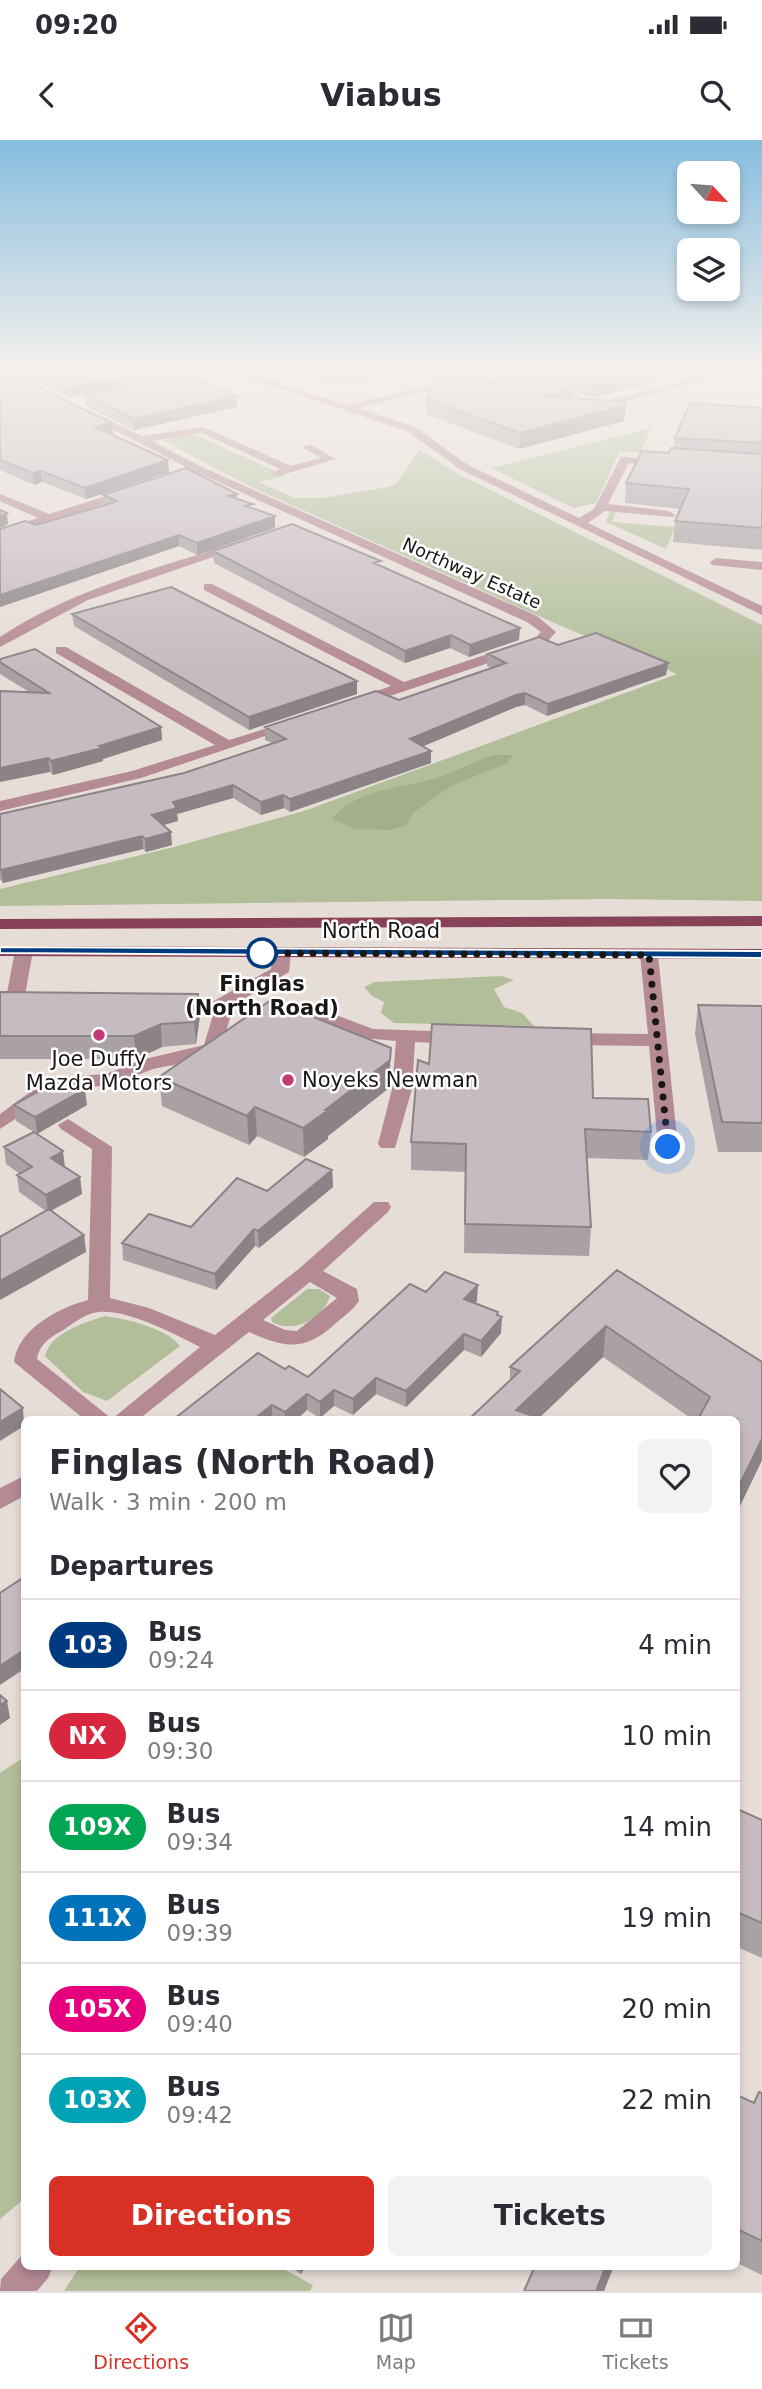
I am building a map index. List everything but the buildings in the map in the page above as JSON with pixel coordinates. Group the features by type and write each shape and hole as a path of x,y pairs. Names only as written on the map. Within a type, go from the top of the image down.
{"main road":[{"name":"North Road","path":"0,924 762,921"},
{"name":"North Road","path":"0,951 762,954"}],"street":[{"path":"185,474 194,470"},
{"path":"201,470 311,522"},
{"path":"271,474 289,470"},
{"path":"474,470 762,611"},
{"path":"581,522 601,507 619,470"},
{"path":"0,534 146,486"},
{"path":"0,497 50,519"},
{"path":"601,507 669,515"},
{"path":"292,528 311,522"},
{"name":"Northway Estate","path":"311,522 532,619 549,632 540,641 341,708"},
{"path":"0,643 20,628 50,613 248,543"},
{"path":"716,562 762,566"},
{"path":"208,587 403,687"},
{"path":"61,650 228,746"},
{"path":"0,806 136,775 303,721"},
{"path":"24,951 15,998 33,1006 59,1006"},
{"path":"150,1007 216,1007 280,972 282,953"},
{"path":"649,955 668,1147"},
{"path":"0,1123 37,1096 70,1081 109,1080 148,1064 197,1055 213,1048 222,1015 216,1007"},
{"path":"307,1009 370,1034 484,1038"},
{"path":"388,1144 402,1089 406,1037"},
{"path":"550,1039 657,1040"},
{"path":"68,1125 102,1147 99,1305"},
{"path":"128,1416 309,1272 381,1207"},
{"path":"247,1322 286,1340 297,1340 305,1337 348,1301 349,1294 343,1289 309,1272"},
{"path":"96,1416 25,1362 30,1343 39,1334 85,1307 99,1305 121,1308 195,1334 217,1346"},
{"path":"0,1500 21,1487"},
{"path":"12,2291 32,2270"}],"green space":[{"path":"219,470 274,470 286,476 258,482 295,498 323,498 388,487 397,483 405,470 453,470 762,625 762,901 607,899 0,906 0,889 174,847 304,811 677,674 561,626"},
{"path":"496,470 611,470 596,503 574,508"},
{"path":"610,511 616,512 612,522 675,527 666,549 606,522"},
{"path":"493,755 514,755 505,764 451,786 414,812 406,825 390,830 355,829 332,819 353,801 366,795 437,778"},
{"path":"501,976 514,980 494,989 504,1007 522,1013 534,1026 394,1023 381,1013 384,1002 372,996 364,987 375,982"},
{"path":"307,1289 319,1289 330,1296 321,1311 298,1325 272,1322 271,1318"},
{"path":"105,1316 156,1329 180,1346 107,1401 83,1392 45,1356 48,1348 61,1335 78,1325"},
{"path":"21,1759 21,2202 0,2219 0,1773"},
{"path":"77,2270 285,2270 313,2285 310,2291 64,2291"}],"bus line":[{"name":"103","path":"0,951 762,954"}],"place":[{"name":"Finglas (North Road)","path":"262,953"},
{"name":"Joe Duffy Mazda Motors","path":"99,1035"},
{"name":"Noyeks Newman","path":"288,1080"}],"route":[{"path":"262,953 256,953 649,955 668,1147"}]}
